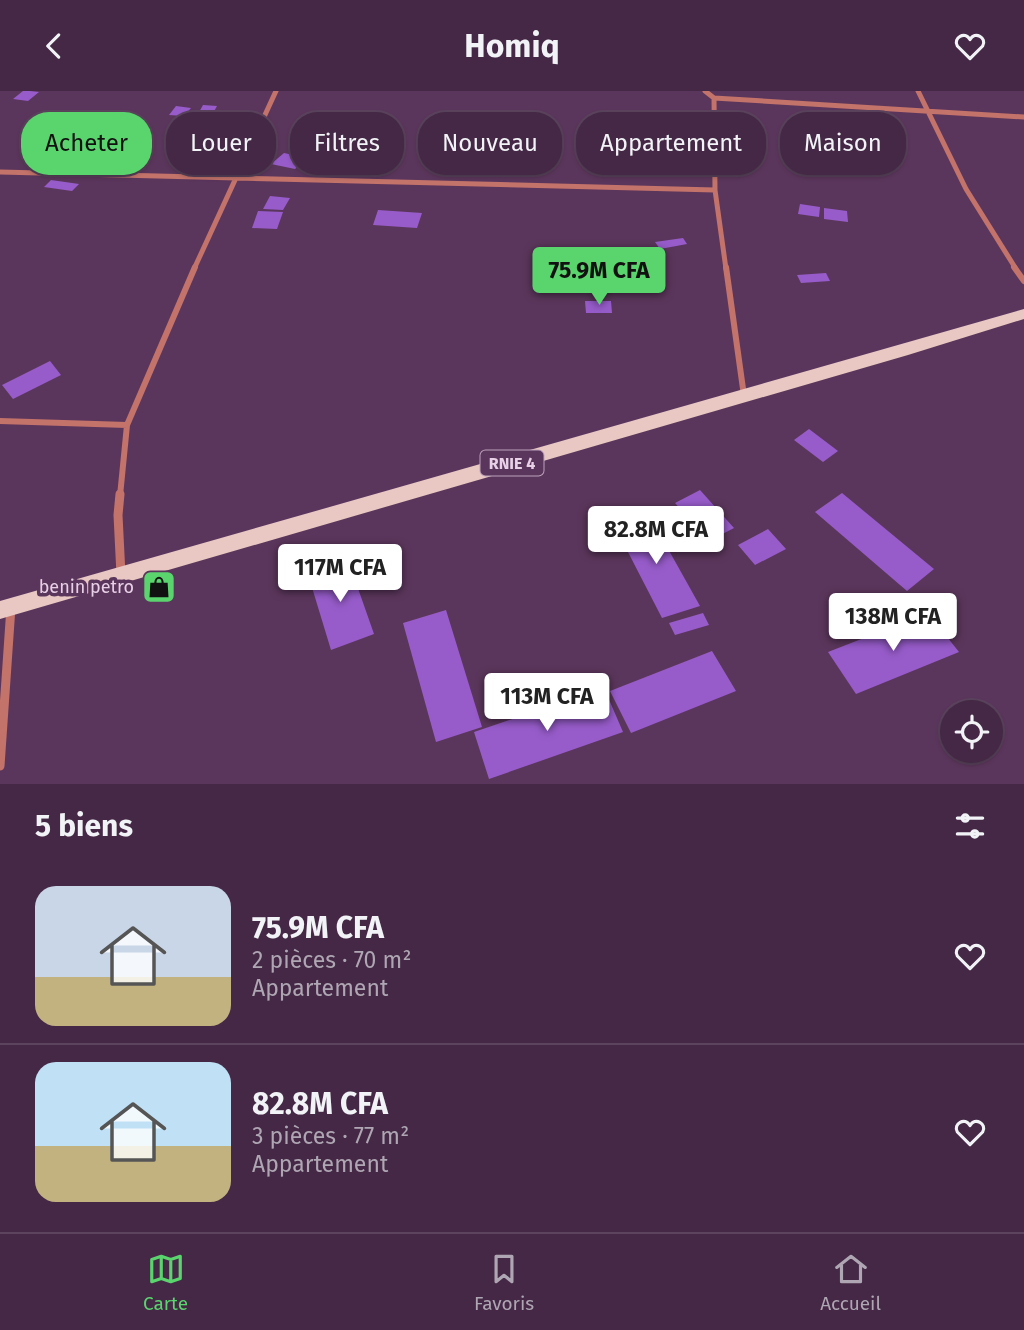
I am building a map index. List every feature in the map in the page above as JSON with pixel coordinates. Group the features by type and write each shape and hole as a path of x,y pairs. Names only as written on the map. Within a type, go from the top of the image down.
{"main road":[{"name":"RNIE 4","path":"5,608 1024,314"}],"street":[{"path":"121,576 118,515 127,425 234,178 276,91"},
{"path":"705,91 714,98 1024,117"},
{"path":"918,91 967,191 999,248 1024,281"},
{"path":"714,98 715,190 744,396"},
{"path":"0,172 715,190"},
{"path":"0,421 127,425"},
{"path":"0,765 5,608"}],"building":[{"path":"23,91 39,92 28,101 13,99"},
{"path":"203,105 217,106 214,112 199,112"},
{"path":"176,106 191,108 188,112 171,112"},
{"path":"284,153 290,154 290,168 276,165 276,160"},
{"path":"51,180 79,184 72,191 44,187"},
{"path":"270,196 290,198 283,210 263,209"},
{"path":"800,204 820,207 819,217 798,214"},
{"path":"824,208 847,211 848,222 824,219"},
{"path":"378,210 422,213 417,228 373,225"},
{"path":"258,211 283,212 277,229 252,228"},
{"path":"683,238 687,244 660,249 655,242"},
{"path":"826,273 830,281 801,283 797,275"},
{"path":"585,301 611,301 612,313 586,313"},
{"path":"50,361 61,375 13,399 2,385"},
{"path":"809,429 838,451 823,462 794,440"},
{"path":"700,490 734,528 709,541 675,503"},
{"path":"842,493 934,569 907,591 815,512"},
{"path":"648,513 700,606 662,618 613,523"},
{"path":"768,529 786,549 755,565 738,545"},
{"path":"347,557 374,634 331,650 307,571"},
{"path":"446,610 482,727 436,742 403,623"},
{"path":"703,613 709,625 675,635 669,623"},
{"path":"928,613 959,652 856,694 828,652"},
{"path":"712,651 736,691 631,733 610,691"},
{"path":"604,688 623,732 489,779 474,732"}],"place":[{"name":"benin petro","path":"159,587"}]}
